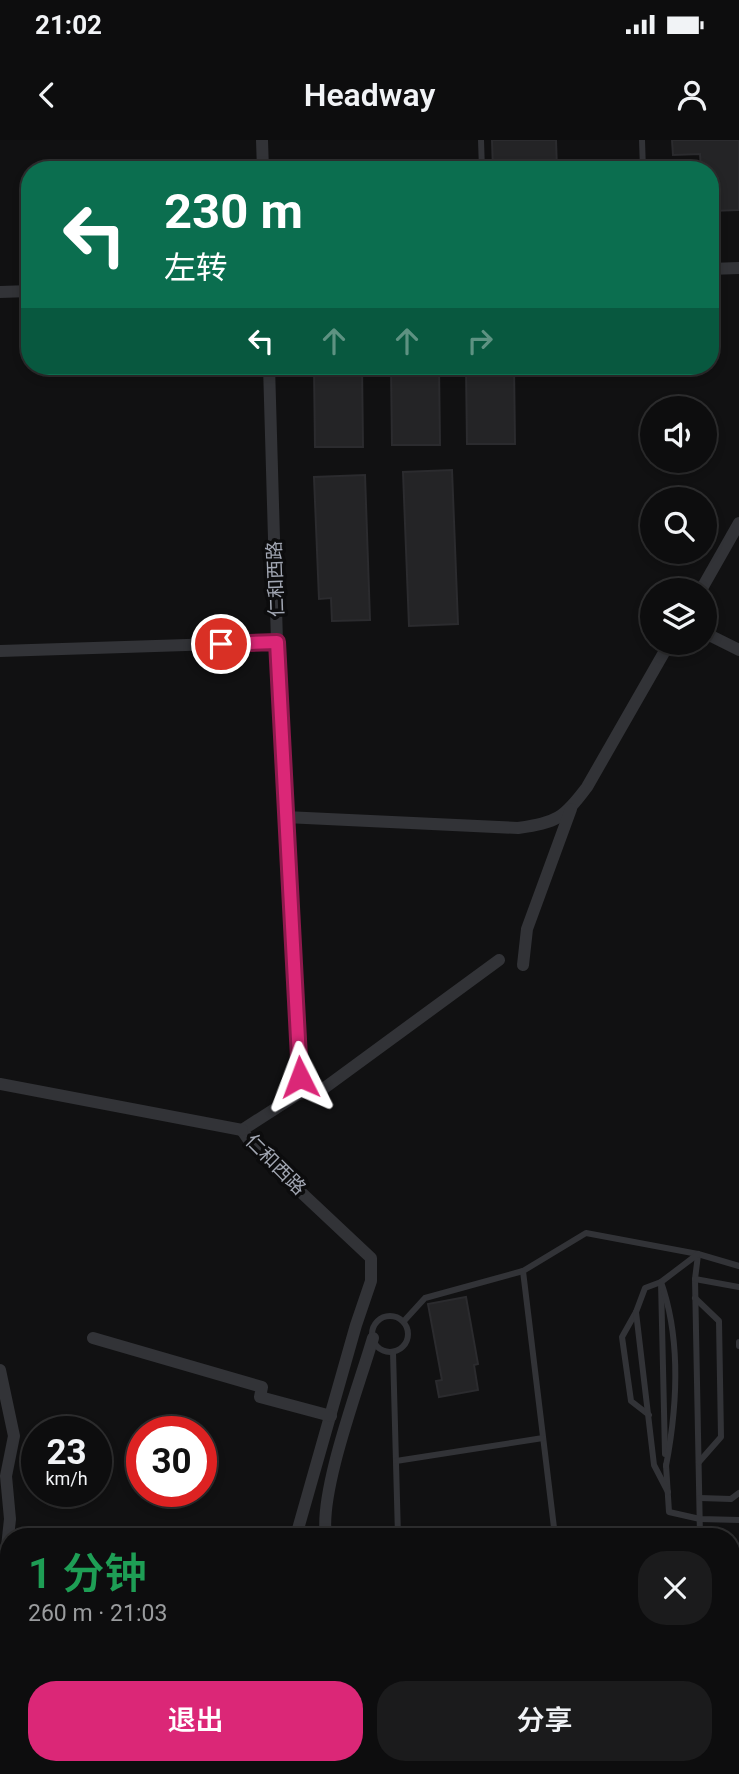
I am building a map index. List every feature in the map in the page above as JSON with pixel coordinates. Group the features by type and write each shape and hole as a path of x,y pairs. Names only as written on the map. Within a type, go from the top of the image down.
{"street":[{"path":"262,140 263,161"},
{"path":"719,269 739,268"},
{"path":"0,292 21,291"},
{"name":"仁和西路","path":"269,375 277,642 300,1077 298,1094 242,1130 255,1149 371,1258 371,1281 298,1528"},
{"path":"708,578 739,523"},
{"path":"717,639 739,650"},
{"path":"0,651 277,642"},
{"path":"285,817 518,828 552,823 571,808 587,787 663,655"},
{"path":"523,965 527,929 571,808"},
{"path":"298,1094 323,1089 499,960"},
{"path":"0,1084 242,1130"},
{"path":"93,1338 262,1387 260,1397 331,1416"},
{"path":"325,1528 330,1486 373,1338"},
{"path":"0,1370 14,1436 6,1476 10,1519 8,1528"}],"lane":[{"path":"481,140 482,161"},
{"path":"642,140 643,161"},
{"path":"404,1321 425,1298 523,1271 586,1233 698,1254 739,1266"},
{"path":"698,1254 695,1298 700,1528"},
{"path":"649,1415 631,1401 622,1337 645,1289 662,1282 698,1254"},
{"path":"523,1271 554,1528"},
{"path":"695,1279 739,1287"},
{"path":"662,1282 669,1512 700,1519 739,1520"},
{"path":"662,1282 670,1307 675,1418 666,1466"},
{"path":"695,1298 719,1321 721,1437 699,1462"},
{"path":"636,1312 654,1465 667,1492"},
{"path":"393,1316 404,1321 408,1337 403,1347 393,1352 378,1347 373,1338 374,1327 382,1318 393,1316"},
{"path":"393,1352 398,1528"},
{"path":"396,1461 543,1438"},
{"path":"700,1498 731,1499 739,1493"}],"building":[{"path":"492,140 556,140 557,161 493,161"},
{"path":"672,140 739,140 739,210 719,211 719,161 700,161 700,154 673,155"},
{"path":"314,375 362,375 363,447 315,447"},
{"path":"391,375 439,375 440,445 392,445"},
{"path":"466,375 514,375 515,444 467,444"},
{"path":"452,470 458,624 409,626 403,472"},
{"path":"365,475 370,620 332,621 331,598 319,599 314,477"},
{"path":"466,1297 478,1364 474,1365 478,1390 439,1397 436,1381 442,1380 428,1304"}],"route":[{"path":"221,644 277,642 300,1077"}]}
